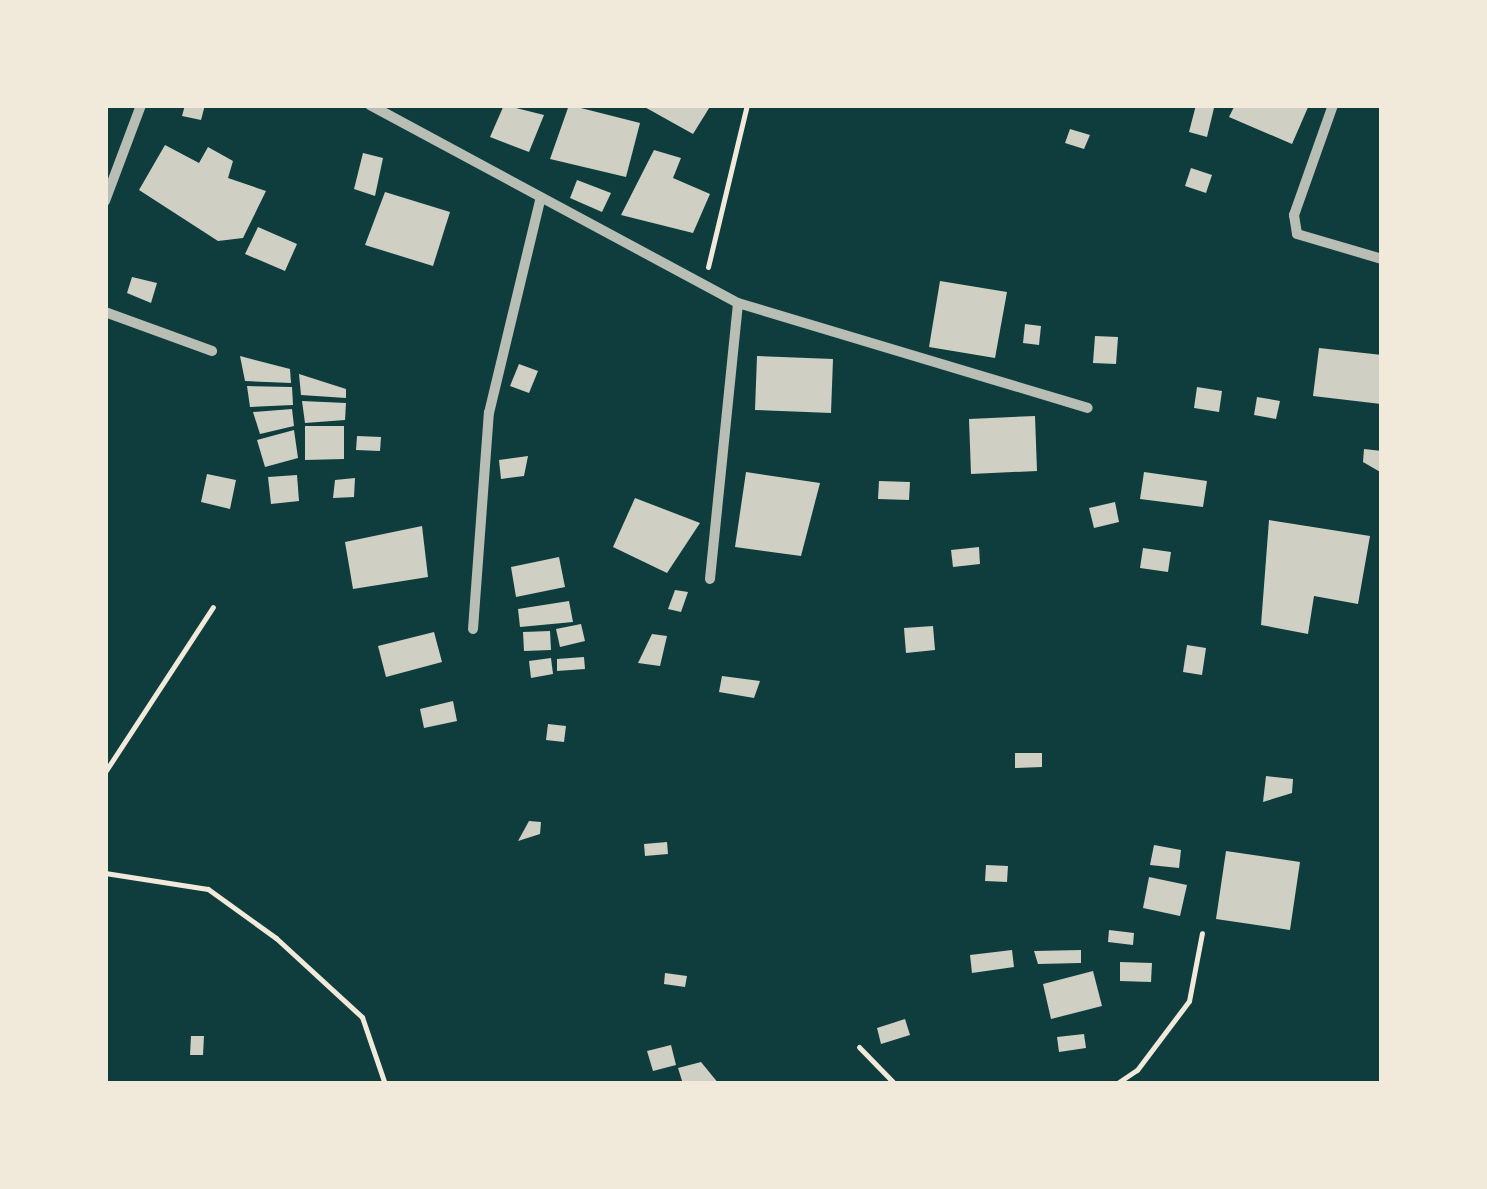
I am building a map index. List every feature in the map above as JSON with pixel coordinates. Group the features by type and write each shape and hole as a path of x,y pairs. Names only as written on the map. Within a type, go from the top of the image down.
{"street":[{"path":"105,201 141,105"},
{"path":"370,105 540,200 705,280 738,303 1088,408"},
{"path":"1333,105 1294,215 1296,234 1382,259"},
{"path":"473,629 490,413 540,200"},
{"path":"710,579 738,303"},
{"path":"105,312 212,352"}],"path":[{"path":"705,280 748,105"},
{"path":"105,772 213,607"},
{"path":"105,873 208,889 276,938 362,1017 386,1084"},
{"path":"1116,1084 1137,1070 1189,1001 1202,933"},
{"path":"860,1047 894,1084"}],"building":[{"path":"185,105 205,105 201,120 182,116"},
{"path":"504,105 544,115 529,152 490,137"},
{"path":"569,105 640,123 626,177 550,159"},
{"path":"641,105 711,105 693,134"},
{"path":"1196,105 1214,108 1207,137 1189,132"},
{"path":"1235,105 1309,105 1292,144 1229,117"},
{"path":"1070,129 1090,135 1084,149 1065,143"},
{"path":"165,145 199,163 208,147 233,161 228,178 266,191 243,238 218,241 139,190"},
{"path":"654,150 681,158 673,178 710,194 693,233 621,215"},
{"path":"363,153 383,158 375,196 354,189"},
{"path":"1191,168 1212,175 1206,193 1185,186"},
{"path":"577,180 611,193 602,212 570,198"},
{"path":"385,192 450,212 433,266 365,245"},
{"path":"258,227 297,244 285,271 245,254"},
{"path":"132,277 157,283 151,303 127,293"},
{"path":"940,281 1007,292 995,358 929,347"},
{"path":"1025,324 1041,326 1039,345 1023,343"},
{"path":"1095,336 1118,337 1116,364 1093,363"},
{"path":"1319,348 1382,355 1381,404 1313,396"},
{"path":"240,356 290,369 291,383 245,381"},
{"path":"757,356 833,359 831,413 755,410"},
{"path":"519,364 538,371 529,393 510,386"},
{"path":"299,374 346,389 346,398 301,395"},
{"path":"247,386 292,387 293,405 250,407"},
{"path":"1197,387 1222,391 1219,412 1194,408"},
{"path":"1257,397 1280,401 1276,419 1254,415"},
{"path":"302,401 346,403 345,420 305,423"},
{"path":"292,409 294,426 260,434 253,412"},
{"path":"1035,416 1037,471 971,474 969,419"},
{"path":"305,426 344,426 344,459 305,460"},
{"path":"294,430 298,458 265,467 257,440"},
{"path":"357,436 381,437 380,451 356,450"},
{"path":"1364,449 1382,451 1382,473 1363,462"},
{"path":"528,456 524,476 501,479 499,460"},
{"path":"746,472 820,483 801,556 735,547"},
{"path":"1144,472 1207,481 1203,507 1140,499"},
{"path":"207,474 236,480 230,509 201,502"},
{"path":"297,475 299,501 271,504 268,477"},
{"path":"355,478 354,497 333,498 335,480"},
{"path":"879,481 910,482 909,500 878,499"},
{"path":"635,498 700,523 667,573 613,547"},
{"path":"1115,502 1119,522 1094,528 1089,508"},
{"path":"1269,520 1370,536 1358,604 1314,596 1308,634 1261,625"},
{"path":"422,526 428,577 353,589 345,542"},
{"path":"979,547 980,564 953,567 951,550"},
{"path":"1143,548 1171,552 1168,572 1140,568"},
{"path":"559,557 565,587 516,597 511,567"},
{"path":"675,590 688,592 681,612 668,609"},
{"path":"569,601 573,622 520,627 518,609"},
{"path":"581,624 585,641 560,647 556,629"},
{"path":"933,626 935,650 906,653 904,628"},
{"path":"550,631 551,650 524,651 523,632"},
{"path":"434,632 442,662 386,677 378,646"},
{"path":"652,634 667,636 660,666 638,663"},
{"path":"1187,645 1206,648 1202,675 1183,672"},
{"path":"584,657 585,669 557,671 557,659"},
{"path":"551,658 553,674 531,678 529,661"},
{"path":"722,676 760,681 754,698 719,692"},
{"path":"453,701 457,721 424,728 420,709"},
{"path":"548,724 566,726 564,742 546,740"},
{"path":"1015,753 1042,753 1042,767 1015,768"},
{"path":"1266,776 1293,779 1292,793 1263,802"},
{"path":"529,821 541,822 540,834 518,841"},
{"path":"667,842 668,854 645,856 644,844"},
{"path":"1154,845 1181,850 1179,868 1150,865"},
{"path":"1226,851 1300,862 1290,930 1216,919"},
{"path":"986,865 1008,866 1007,882 985,881"},
{"path":"1149,877 1187,885 1180,916 1143,908"},
{"path":"1109,930 1134,933 1133,945 1108,942"},
{"path":"1012,950 1014,967 972,973 970,955"},
{"path":"1081,950 1081,963 1038,964 1034,951"},
{"path":"1120,962 1152,963 1151,982 1120,981"},
{"path":"1093,971 1102,1006 1051,1019 1043,984"},
{"path":"665,973 687,976 685,987 664,984"},
{"path":"905,1019 910,1035 881,1044 877,1028"},
{"path":"1084,1034 1086,1048 1059,1052 1057,1037"},
{"path":"191,1036 204,1036 203,1055 190,1055"},
{"path":"671,1045 676,1065 653,1071 647,1051"},
{"path":"701,1062 719,1084 683,1084 678,1068"}]}
